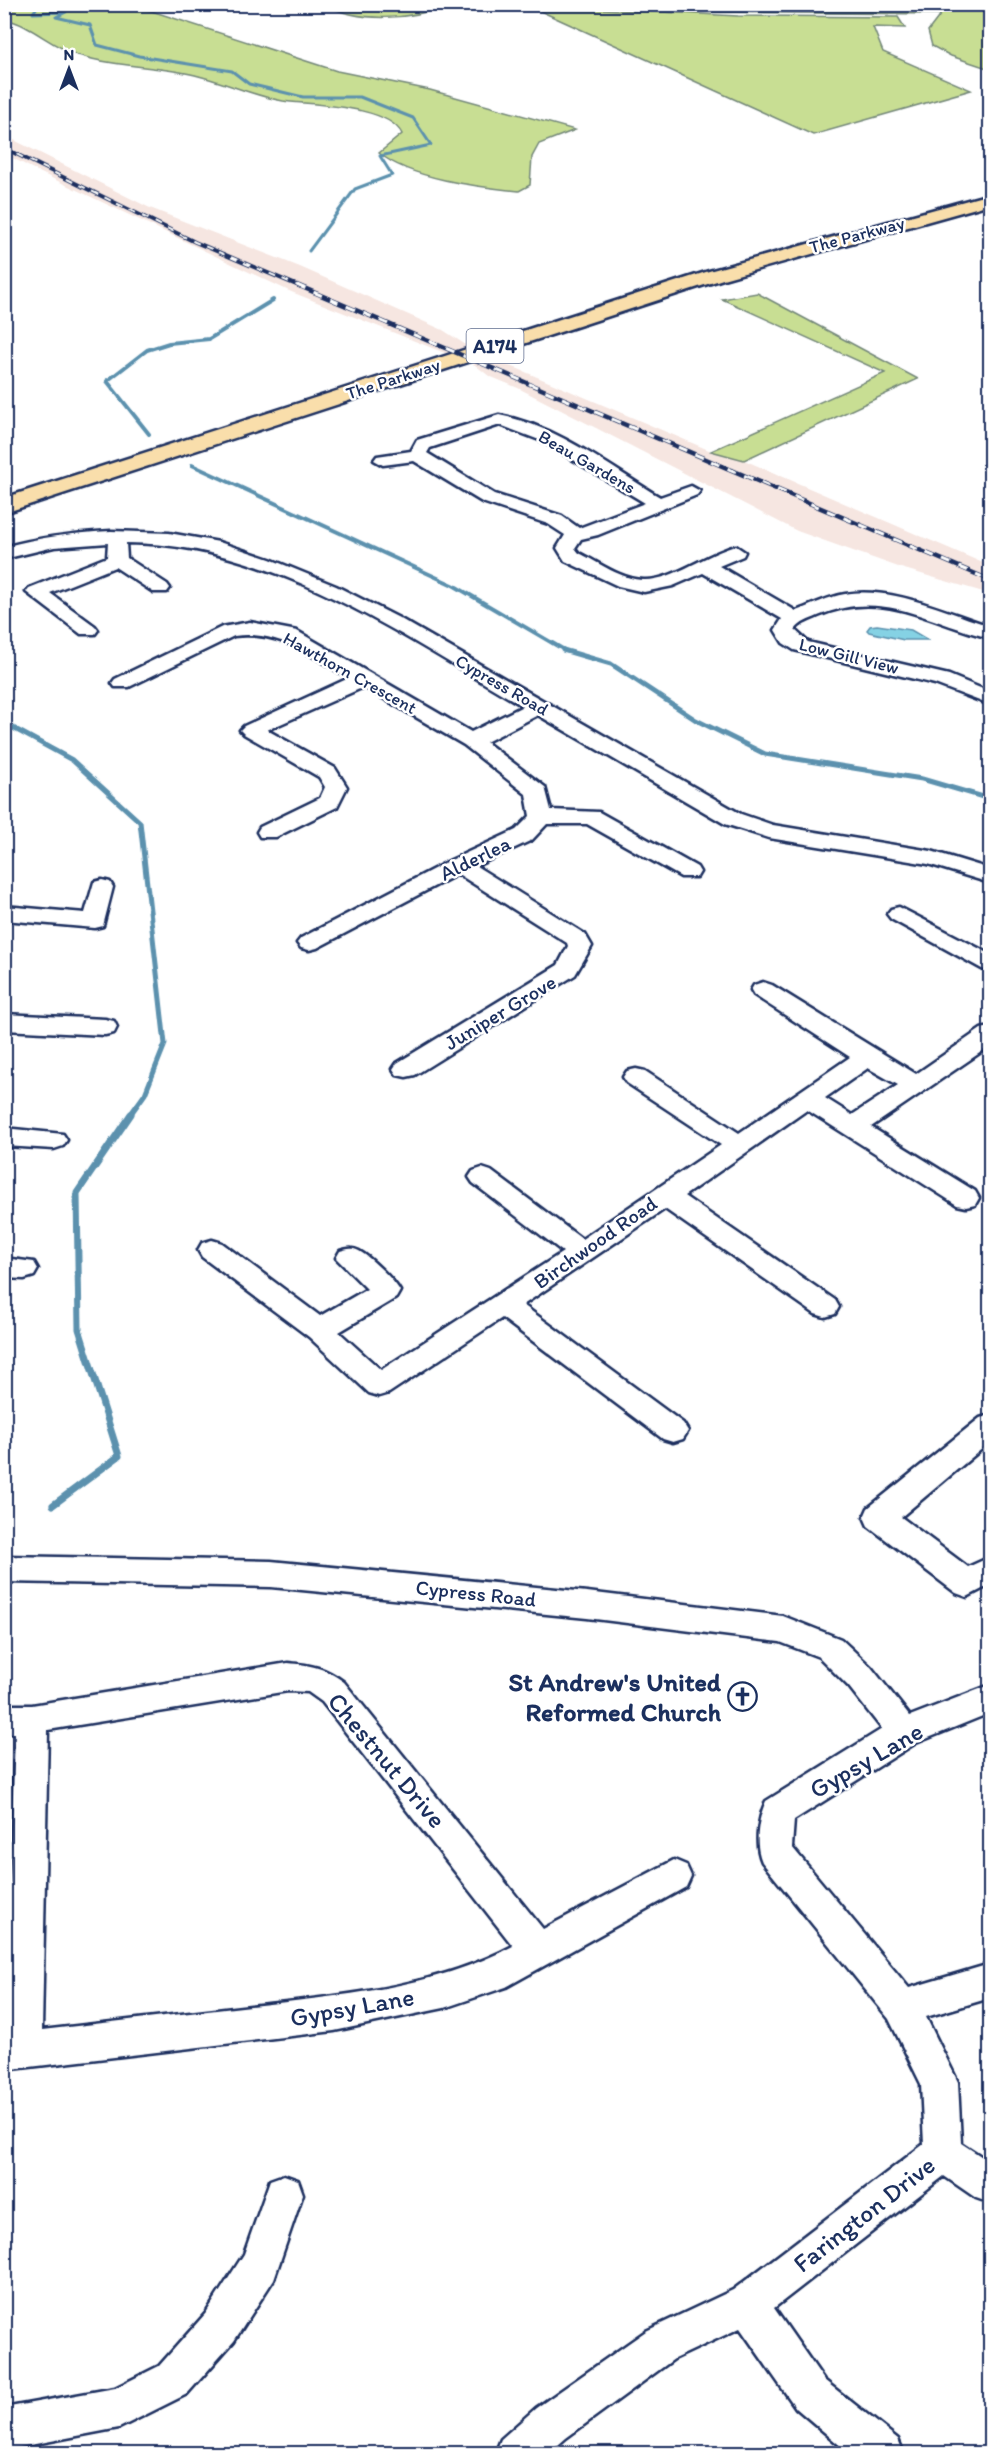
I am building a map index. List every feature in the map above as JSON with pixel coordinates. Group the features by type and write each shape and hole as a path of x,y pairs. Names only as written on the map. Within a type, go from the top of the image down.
{"highway":[{"name":"The Parkway","path":"4,492 671,278 858,224 990,190"},
{"name":"The Parkway","path":"4,506 716,275 990,199"}],"street":[{"name":"Beau Gardens","path":"383,460 417,454 418,448 486,423 510,421 557,442 659,504"},
{"path":"417,454 488,498 555,520 569,528 574,535 566,548 568,554 581,563 632,585 659,584 736,552"},
{"name":"Beau Gardens","path":"574,535 591,531 691,491"},
{"path":"117,538 117,560"},
{"name":"Cypress Road","path":"4,553 71,540 117,538 166,540 217,548 282,571 339,595 392,622 733,819 769,831 931,858 990,876"},
{"path":"117,560 160,588"},
{"path":"88,630 36,592 117,560"},
{"path":"704,566 796,618"},
{"name":"Low Gill View","path":"990,632 879,600 849,599 796,618 785,630 789,639 801,646 942,679 990,699"},
{"name":"Hawthorn Crescent","path":"122,683 229,631 250,628 290,635 471,741"},
{"path":"268,832 329,802 336,787 327,773 251,730 364,679"},
{"path":"539,706 471,741 537,792 541,817 591,817 689,872"},
{"name":"Alderlea","path":"309,944 459,865 524,835 541,817"},
{"name":"Juniper Grove","path":"406,1069 567,970 580,946 578,939 459,865"},
{"path":"4,913 95,921 102,887"},
{"path":"899,914 990,964"},
{"path":"763,990 867,1057 917,1085"},
{"path":"4,1022 105,1027"},
{"path":"852,1127 989,1039"},
{"name":"Birchwood Road","path":"212,1250 319,1330 379,1385 582,1253 867,1057"},
{"path":"636,1077 739,1145"},
{"path":"806,1098 966,1198"},
{"path":"4,1137 54,1140"},
{"path":"482,1177 582,1253"},
{"path":"664,1195 825,1306"},
{"path":"319,1330 387,1291 350,1258"},
{"path":"504,1305 673,1431"},
{"path":"990,1426 879,1517 967,1584 990,1569"},
{"name":"Cypress Road","path":"4,1569 271,1574 587,1605 783,1629 830,1648 860,1677 904,1733"},
{"name":"Chestnut Drive","path":"18,1719 288,1677 315,1679 333,1692 538,1950"},
{"name":"Gypsy Lane","path":"778,1812 904,1733 990,1699"},
{"path":"14,2051 18,1719"},
{"name":"Farington Drive","path":"516,2454 551,2423 660,2345 747,2304 943,2153 939,2082 902,2007 774,1851 778,1812"},
{"name":"Gypsy Lane","path":"14,2051 334,2014 444,1991 493,1975 674,1876"},
{"path":"902,2007 990,1981"},
{"path":"943,2153 990,2184"},
{"path":"4,2428 119,2408 172,2380 220,2327 260,2265 284,2194"},
{"path":"747,2304 810,2394 883,2454"}],"shaded area":[{"path":"4,135 150,208 300,267 443,330 489,360 516,368 711,451 744,460 990,566 990,594 901,568 797,531 518,388 489,376 475,365 289,291 41,173 5,154"}],"green space":[{"path":"446,4 418,14 386,17 354,15 326,5"},
{"path":"4,5 133,5 337,71 430,90 575,130 539,144 532,157 530,185 519,191 446,180 408,169 379,153 402,134 394,124 381,117 348,108 272,99 195,75 107,62 78,55 59,47 24,26 5,19"},
{"path":"527,5 738,16 898,17 905,28 873,27 883,52 971,90 813,135"},
{"path":"683,5 990,5 990,69 951,56 932,46 928,31 941,14 695,12"},
{"path":"757,293 918,379 744,460 711,451 885,373 722,299"}],"water":[{"path":"870,626 911,630 928,640 904,640 867,630"}],"waterway":[{"path":"39,4 33,13 66,12 56,17 90,25 97,45 139,56 232,71 249,84 303,97 360,97 413,118 431,145 380,156 392,175 355,189 309,251"},
{"path":"149,434 107,381 147,350 169,343 209,339 273,300"},
{"path":"192,465 453,585 566,651"},
{"path":"566,651 611,664 696,720 765,754 922,779 990,799"},
{"path":"4,723 72,760 140,822 165,1044 145,1094 130,1115"},
{"path":"53,1505 119,1456 79,1329 77,1193 131,1114"}],"railway":[{"path":"4,148 195,242 301,287"},
{"path":"297,285 990,580"}],"place":[{"name":"St Andrew's United Reformed Church","path":"742,1697"}]}
